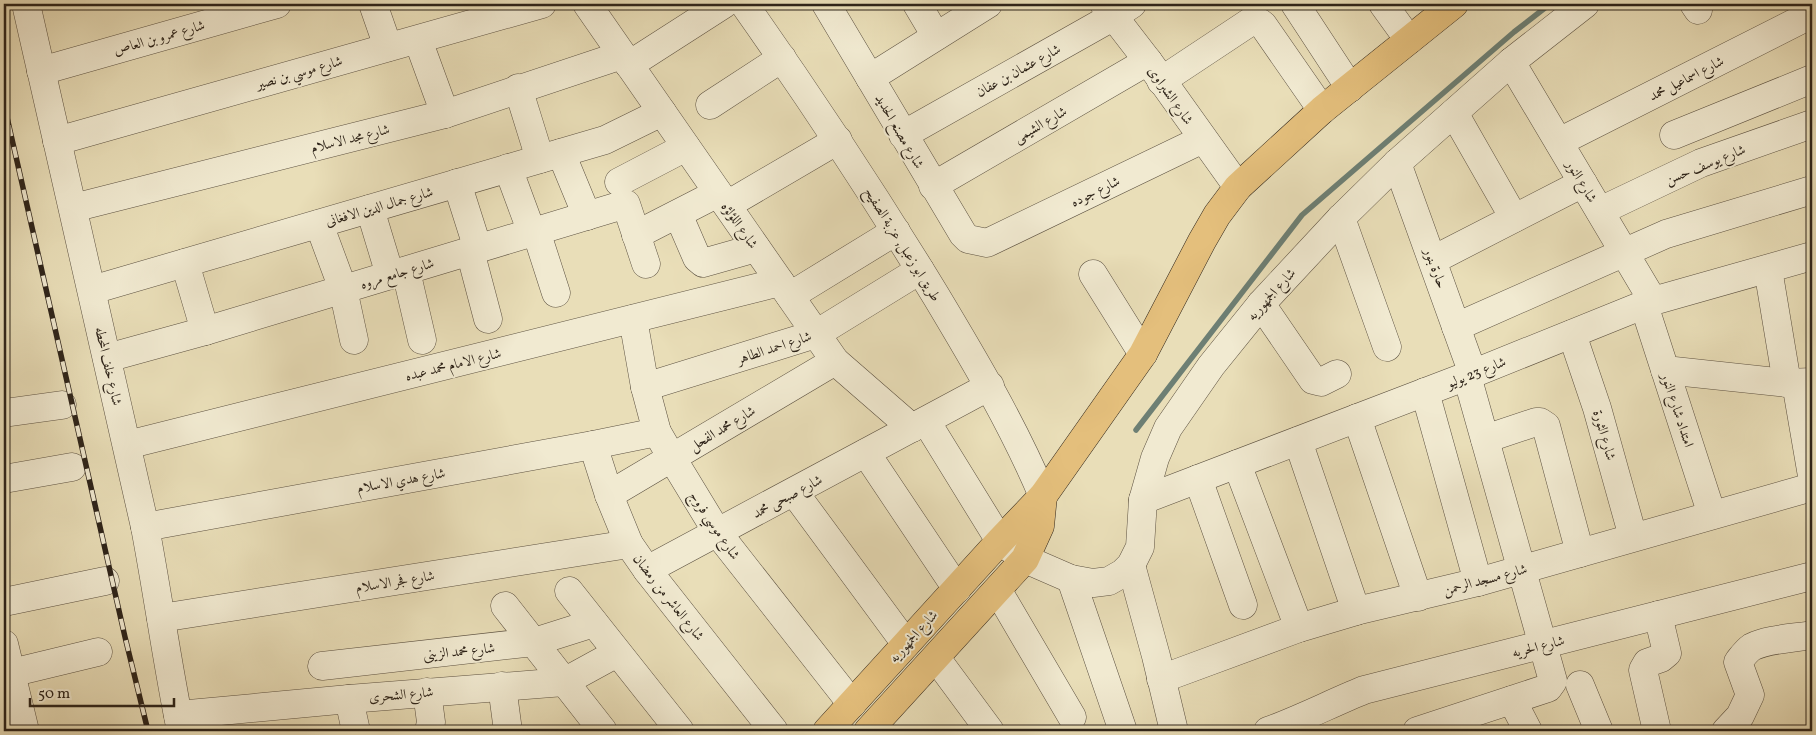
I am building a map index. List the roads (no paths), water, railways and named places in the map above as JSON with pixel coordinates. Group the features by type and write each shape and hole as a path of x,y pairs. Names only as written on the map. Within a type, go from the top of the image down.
{"main road":[{"name":"شارع الجمهوريه","path":"827,731 1043,496 1143,354 1202,241 1217,215 1238,187 1322,110 1454,4"},
{"name":"شارع الجمهوريه","path":"868,731 1025,559 1040,526 1043,496"}],"street":[{"name":"شارع خلف المحطه","path":"26,4 145,527 180,723"},
{"name":"شارع عمرو بن العاص","path":"41,71 277,4"},
{"path":"373,4 388,46"},
{"name":"شارع موسي بن نصير","path":"58,141 388,46 418,40 542,4"},
{"name":"شارع اللؤلؤه","path":"587,4 835,361 919,424"},
{"name":"شارع مجد الاسلام","path":"73,208 445,114 518,88 626,60 724,4"},
{"name":"طريق ابو زعبل, عزبة الصفيح","path":"744,4 838,140 920,270 990,386 1028,458 1043,496"},
{"path":"917,4 936,36"},
{"path":"870,78 988,4"},
{"path":"1295,4 1350,88"},
{"path":"1383,4 1410,40"},
{"name":"شارع الجمهوريه","path":"1131,565 1140,547 1143,500 1168,428 1211,366 1261,304 1341,218 1397,163 1511,62 1584,4"},
{"name":"شارع مصنع الحديد","path":"831,6 870,78 963,234 968,239 987,243"},
{"name":"شارع الشبراوى","path":"1117,8 1154,71 1238,187"},
{"name":"شارع عثمان بن عفان","path":"903,135 1117,8"},
{"name":"شارع اسماعيل محمد","path":"1559,142 1812,14"},
{"name":"شارع الشيمى","path":"933,186 1250,22 1263,24 1322,110"},
{"path":"418,40 445,114"},
{"path":"710,105 782,58"},
{"name":"شارع النور","path":"1511,62 1625,252 1649,303"},
{"path":"1674,135 1812,79"},
{"path":"518,88 551,156 587,216"},
{"name":"شارع جمال الدين الافغانى","path":"92,290 605,140 662,112"},
{"path":"1454,113 1514,218"},
{"name":"شارع يوسف حسن","path":"1600,212 1701,163 1812,124"},
{"name":"شارع جوده","path":"987,243 1203,139"},
{"path":"605,140 646,264"},
{"path":"636,235 678,214 722,199 838,140"},
{"name":"شارع جامع مروه","path":"107,358 205,331 587,216 623,193 686,147"},
{"name":"حارة بنور","path":"1397,163 1456,327 1552,683 1548,688 1512,700"},
{"path":"508,168 556,293"},
{"path":"457,183 474,250 488,320"},
{"path":"1433,260 1583,183"},
{"path":"1456,327 1666,234 1812,190"},
{"path":"370,209 398,273 422,340"},
{"path":"678,214 697,258 703,263 756,248"},
{"path":"1341,218 1387,347"},
{"path":"320,224 343,289 354,340"},
{"name":"شارع الامام محمد عبده","path":"127,445 633,319 785,289 896,232"},
{"name":"شارع 23 يوليو","path":"1143,500 1470,375 1649,303 1812,256"},
{"path":"185,263 205,331"},
{"path":"1768,269 1798,383 1812,476"},
{"name":"شارع احمد الطاهر","path":"645,387 816,334 920,270"},
{"path":"1094,274 1143,354"},
{"name":"امتداد شارع النور","path":"1649,303 1665,370 1712,515"},
{"path":"1261,304 1313,380 1321,382 1337,374"},
{"name":"شارع موسي فروج","path":"633,319 645,387 657,432 717,532 852,704"},
{"name":"شارع الثورة","path":"1572,334 1595,400 1634,537"},
{"name":"شارع محمد الفحل","path":"610,496 835,361"},
{"path":"1665,370 1798,383"},
{"name":"شارع صبحى محمد","path":"647,570 990,386"},
{"path":"1426,392 1478,582"},
{"path":"4,414 62,405"},
{"path":"1357,418 1418,597"},
{"path":"1485,439 1536,422 1546,426 1580,553"},
{"path":"919,424 1000,541 1025,559 1071,579 1093,583 1109,581 1123,573 1131,565"},
{"name":"شارع هدي الاسلام","path":"145,527 594,446 657,432"},
{"path":"1298,441 1356,611"},
{"name":"شارع العاشر من رمضان","path":"594,446 610,496 629,544 647,570 774,731"},
{"path":"866,453 957,589"},
{"path":"1238,464 1299,628"},
{"path":"4,479 72,466"},
{"path":"1198,478 1243,605"},
{"name":"شارع مسجد الرحمن","path":"1161,679 1299,628 1356,611 1478,582 1812,486"},
{"path":"794,492 906,644"},
{"name":"شارع فجر الاسلام","path":"161,618 629,544"},
{"path":"1131,565 1174,731"},
{"name":"شارع الحريه","path":"1268,731 1312,723 1327,705 1364,690 1812,576"},
{"path":"1071,579 1123,731"},
{"path":"4,602 105,580"},
{"path":"998,590 1072,717"},
{"path":"569,591 679,731"},
{"path":"505,606 603,731"},
{"path":"1657,731 1643,670 1647,663 1654,659 1662,658 1667,653 1658,615"},
{"name":"شارع محمد الزينى","path":"322,666 534,642 594,623"},
{"path":"1726,731 1740,716 1750,695 1738,662 1744,654 1752,647 1761,644 1812,635"},
{"path":"4,644 11,689 25,731"},
{"path":"11,689 98,652"},
{"name":"شارع الشحرى","path":"180,723 349,699 564,682 617,654"},
{"path":"936,658 990,731"},
{"path":"1580,685 1599,731"},
{"path":"502,686 508,731"},
{"path":"427,692 431,722 429,731"},
{"path":"349,699 356,731"},
{"path":"1417,731 1445,727 1512,700 1528,731"}],"waterway":[{"path":"1136,430 1302,215 1514,32 1550,4"}],"railway":[{"path":"4,104 148,731"}]}
